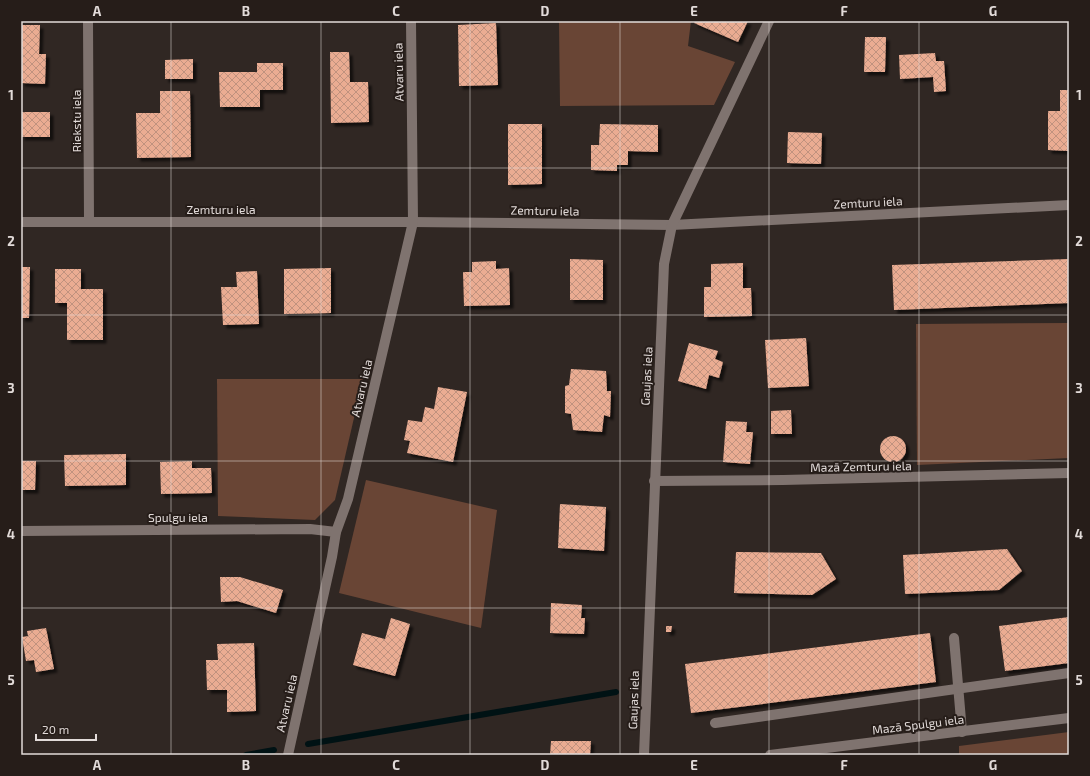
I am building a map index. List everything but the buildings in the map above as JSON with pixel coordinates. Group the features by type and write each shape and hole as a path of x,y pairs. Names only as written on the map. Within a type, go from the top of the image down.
{"street":[{"name":"Riekstu iela","path":"88,21 89,221"},
{"name":"Atvaru iela","path":"288,755 332,557 336,532 348,499 413,222 411,21"},
{"name":"Gaujas iela","path":"644,755 664,264 672,225 769,21"},
{"name":"Zemturu iela","path":"21,222 413,222 672,225 1069,204"},
{"name":"Mazā Zemturu iela","path":"654,481 784,480 1069,473"},
{"name":"Spulgu iela","path":"21,531 310,529 336,532"},
{"path":"954,638 962,732"},
{"path":"715,722 1069,674"},
{"name":"Mazā Spulgu iela","path":"770,755 1069,718"}],"shaded area":[{"path":"559,21 691,21 688,46 735,62 714,105 560,106"},
{"path":"1069,323 1069,458 917,465 916,324"},
{"path":"217,379 363,379 335,500 315,520 218,516"},
{"path":"366,480 497,510 481,628 339,593"},
{"path":"1069,732 1069,755 959,755 959,746"}],"waterway":[{"path":"308,744 616,692"},
{"path":"246,755 274,750"}]}
